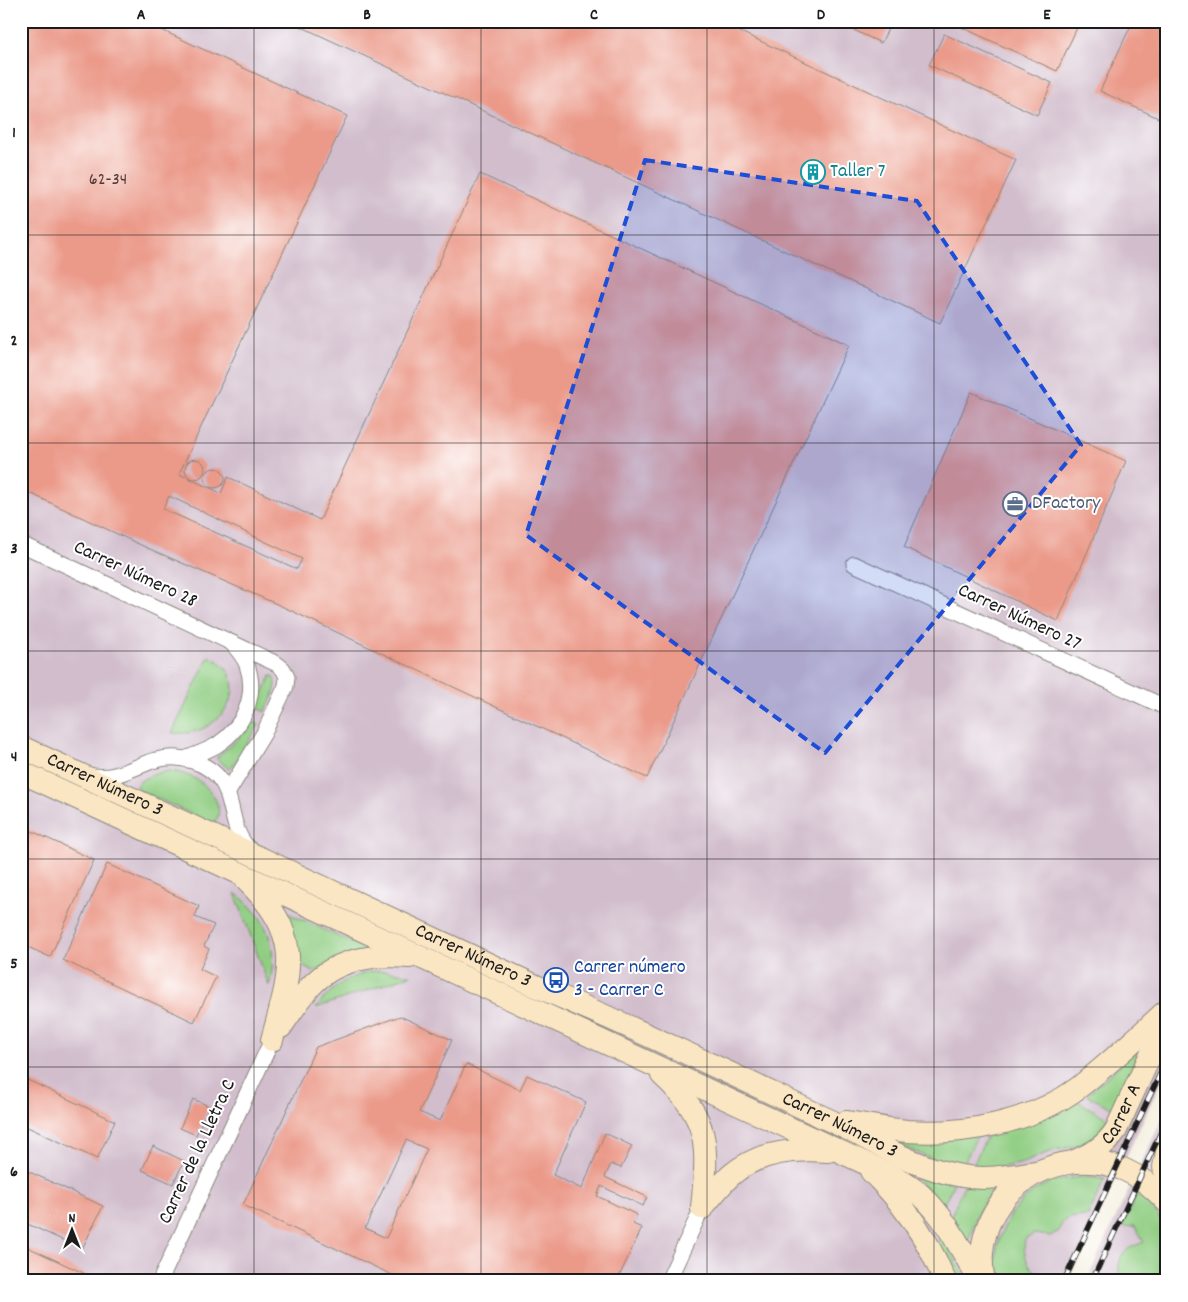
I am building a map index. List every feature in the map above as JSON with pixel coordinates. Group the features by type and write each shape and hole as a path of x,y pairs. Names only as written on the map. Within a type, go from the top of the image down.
{"main road":[{"name":"Carrer Número 3","path":"21,747 829,1120 921,1165 963,1177 984,1178 1041,1171"},
{"name":"Carrer Número 3","path":"21,772 648,1062 908,1185 922,1195 950,1230 982,1281"},
{"path":"238,872 263,896 281,926 287,943 288,974 272,1040"},
{"path":"272,1040 307,990 331,969 343,963 376,956 421,958"},
{"path":"829,1120 885,1128 924,1131 954,1130 1005,1122 1039,1109 1077,1088 1137,1038 1167,1010"},
{"name":"Carrer A","path":"1070,1164 1101,1148 1108,1142 1116,1130 1167,1019"},
{"path":"648,1062 680,1091 697,1119 702,1132 706,1148 702,1208"},
{"path":"702,1208 730,1176 756,1159 791,1150 838,1151"},
{"path":"1167,1152 1164,1167 1167,1189"},
{"path":"863,1163 902,1205 927,1243 944,1281"},
{"path":"982,1281 985,1232 998,1204 1014,1188 1041,1171 1070,1164 1099,1164 1126,1170 1150,1185 1167,1202"}],"street":[{"name":"Carrer Número 28","path":"21,544 232,642 277,664 283,669 287,677 286,686 264,733 228,792"},
{"name":"Carrer Número 27","path":"854,564 1167,708"},
{"path":"185,759 216,745 227,737 242,721 250,704 250,683 247,665 232,642"},
{"path":"71,770 95,776 111,776 125,773 150,761 162,758 185,759 198,763 212,770 222,780 228,792 238,834 245,846 258,858"},
{"name":"Carrer de la Lletra C","path":"160,1281 272,1040"},
{"path":"668,1281 702,1208"}],"highlighted area":[{"path":"645,160 917,201 1081,445 825,753 526,535"}],"shaded area":[{"path":"21,21 1167,21 1167,1069 1068,1281 21,1281"},
{"path":"1167,1108 1167,1281 1087,1281 1096,1260"}],"green space":[{"path":"209,656 227,670 233,687 232,696 223,712 210,725 187,733 172,733"},
{"path":"271,676 274,676 276,685 272,699 265,712 256,707"},
{"path":"250,720 259,725 229,769 217,757 238,739"},
{"path":"170,771 192,777 209,790 218,808 218,816 214,822 206,821 139,790 137,787 137,784 148,777"},
{"path":"235,893 256,912 268,934 273,958 269,986"},
{"path":"283,911 368,950 313,972 299,964"},
{"path":"374,971 411,975 316,1008 328,994 348,979"},
{"path":"1145,1042 1113,1109 1087,1095"},
{"path":"1072,1098 1109,1119 1096,1136 1089,1141 1047,1153 1018,1164 971,1169 990,1130"},
{"path":"866,1132 978,1134 962,1167 945,1164"},
{"path":"917,1175 954,1183 943,1206 916,1178"},
{"path":"1082,1177 1105,1179 1088,1216 1074,1217 1066,1220 1059,1231 1050,1236 1034,1234 1025,1239 1024,1248 1029,1264 1046,1281 997,1281 996,1251 1000,1236 1015,1209 1038,1189 1051,1182"},
{"path":"964,1185 993,1186 993,1189 979,1210 969,1239 966,1240 951,1216"},
{"path":"1137,1194 1148,1204 1162,1223 1167,1243 1167,1281 1121,1281 1119,1269 1121,1257 1130,1248 1144,1242 1135,1226 1122,1227"},
{"path":"942,1235 965,1281 950,1281 936,1247"}],"building":[{"path":"21,21 142,21 347,116 179,474 221,493 228,477 320,520 480,174 849,345 647,778 279,605 145,547 21,489","holes":["169,496 302,559 297,569 163,509"]},
{"name":"Taller 7","path":"289,21 717,21 1016,160 940,323"},
{"path":"842,21 892,21 881,43 841,24"},
{"path":"948,21 1080,21 1057,71"},
{"path":"1133,21 1167,21 1167,122 1100,91"},
{"path":"944,34 1052,83 1037,115 929,65"},
{"name":"DFactory","path":"971,392 1126,461 1058,621 904,547"},
{"path":"195,459 202,462 205,469 202,476 195,479 188,476 185,469 188,462"},
{"path":"215,468 222,471 225,478 222,485 215,488 208,485 205,478 208,471"},
{"path":"21,826 94,860 50,957 21,944"},
{"path":"107,864 199,906 195,917 214,925 204,946 209,949 200,969 216,977 194,1022 63,960"},
{"path":"400,1016 452,1040 419,1112 440,1121 466,1064 520,1090 527,1075 586,1102 553,1175 582,1189 605,1133 632,1146 621,1168 611,1164 605,1177 647,1197 643,1206 601,1186 597,1196 637,1215 633,1224 642,1228 617,1281 405,1281 243,1205 316,1047","holes":["406,1140 427,1149 386,1238 365,1228"]},
{"path":"21,1077 115,1121 97,1159 21,1124"},
{"path":"193,1099 209,1106 196,1135 180,1128"},
{"path":"153,1146 184,1161 173,1184 142,1170"},
{"path":"21,1168 103,1206 82,1249 21,1221"},
{"path":"21,1244 94,1278 93,1281 21,1281"}],"railway":[{"path":"1064,1281 1167,1059"},
{"path":"1092,1281 1167,1119"}],"place":[{"name":"Taller 7","path":"813,172"},
{"name":"DFactory","path":"1015,504"},
{"name":"Carrer número 3 - Carrer C","path":"556,980"}]}
